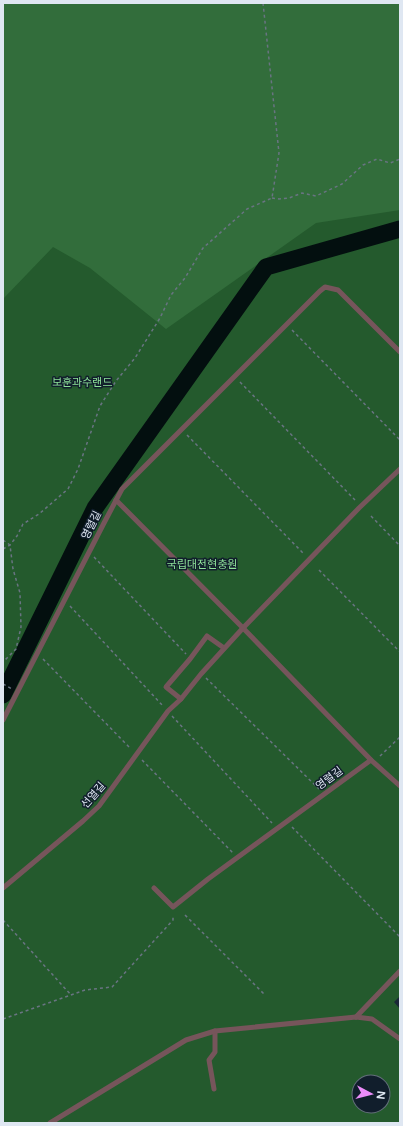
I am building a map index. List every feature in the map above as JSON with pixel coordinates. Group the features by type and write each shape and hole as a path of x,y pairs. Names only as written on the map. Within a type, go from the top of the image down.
{"lane":[{"name":"영렬길","path":"3,720 122,489 320,291 325,287 338,290 400,352"},
{"path":"224,648 207,636 166,687 180,699 243,628 359,508 400,469"},
{"path":"116,500 371,760 400,786"},
{"name":"선열길","path":"3,888 99,806 168,711 180,699"},
{"name":"영렬길","path":"173,907 208,879 371,760"},
{"path":"154,888 173,907"},
{"path":"356,1016 400,971"},
{"path":"50,1123 186,1040 215,1031 356,1016 372,1019 400,1039"},
{"path":"214,1089 210,1060 215,1052 215,1031"}],"path":[{"path":"263,3 279,152 272,198"},
{"path":"3,549 10,545 17,536 23,524 39,514 68,489 78,469 100,406 116,381 135,358 160,318 171,295 185,278 203,248 248,209 272,198 289,198 302,192 316,196 342,184 363,165 376,159 390,163 400,159"},
{"path":"286,324 400,440"},
{"path":"234,376 355,500"},
{"path":"181,430 303,553"},
{"path":"371,516 400,546"},
{"path":"3,540 10,545 13,569 20,593 21,626 16,649 3,662"},
{"path":"89,552 190,659"},
{"path":"319,570 400,652"},
{"path":"201,674 324,794"},
{"path":"3,684 11,688"},
{"path":"380,756 400,737"},
{"path":"292,827 400,937"},
{"path":"3,1019 85,990 112,987 173,920 173,907"},
{"path":"185,915 265,995"},
{"path":"3,920 71,995"},
{"path":"361,1123 371,1123"}],"green space":[{"name":"국립대전현충원","path":"3,3 400,133 400,996 394,1002 400,1009 400,1123 3,1123"},
{"path":"3,3 400,3 400,210 316,223 166,329 90,268 53,247 3,299"}],"waterway":[{"path":"3,695 95,508 266,267 400,229"}],"park label":[{"name":"보훈과수랜드","path":"82,382"}]}
